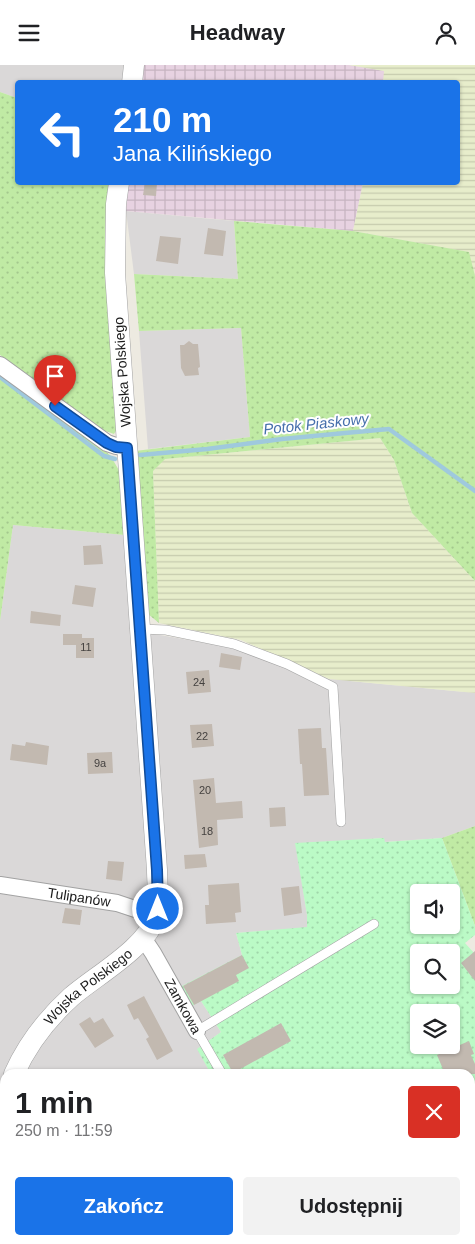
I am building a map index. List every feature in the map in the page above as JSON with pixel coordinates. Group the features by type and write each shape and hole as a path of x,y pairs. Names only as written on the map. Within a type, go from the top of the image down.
{"street":[{"path":"132,80 134,65"},
{"name":"Wojska Polskiego","path":"17,1069 28,1047 61,1006 144,938 156,916 158,899 115,273 116,204 119,185"},
{"path":"0,365 107,443 116,447 127,448"},
{"name":"Tulipanów","path":"0,885 117,903 156,916"},
{"name":"Zamkowa","path":"144,938 197,1031"}],"lane":[{"path":"140,629 166,630 234,643 288,664 333,687 341,822"},
{"path":"197,1031 374,924"},
{"name":"Zamkowa","path":"197,1031 219,1069"}],"shaded area":[{"path":"0,65 137,65 135,80 15,80 15,97 0,92"},
{"path":"137,65 349,65 385,71 384,80 135,80"},
{"path":"128,185 363,185 353,231 126,211"},
{"path":"126,211 234,221 238,279 134,274"},
{"path":"241,328 250,437 148,449 139,331"},
{"path":"13,525 125,535 131,630 229,647 329,679 475,693 475,826 442,838 384,842 383,838 296,844 307,915 307,928 236,933 242,955 201,1001 221,1032 198,1049 208,1069 0,1069 0,621"}],"green space":[{"path":"349,65 475,65 475,276 468,252 353,231 363,185 460,185 460,80 383,80 384,71"},
{"path":"0,92 15,97 15,185 110,185 117,429 114,434 100,429 0,355"},
{"path":"234,221 353,231 469,252 475,276 475,581 412,513 394,460 380,438 165,459 153,471 159,623 148,614 135,451 250,437 241,328 139,331 134,274 238,279"},
{"path":"0,372 110,455 120,472 125,535 13,525 0,621"},
{"path":"380,438 394,460 412,513 475,581 475,693 329,679 241,640 159,623 153,471 164,459"},
{"path":"475,826 475,926 460,884 442,838"},
{"path":"384,838 385,842 442,838 459,884 410,884 410,934 460,934 460,886 475,926 475,935 465,943 475,954 475,1069 208,1069 197,1049 221,1032 201,1001 190,1007 180,987 242,955 236,933 307,927 307,915 295,843"}],"building":[{"path":"145,185 157,185 156,196 143,195"},
{"path":"208,228 226,231 223,256 204,254"},
{"path":"160,236 181,238 178,264 156,261"},
{"path":"189,341 193,344 198,344 199,375 185,376 181,368 180,345 184,345"},
{"path":"101,545 103,564 84,565 83,546"},
{"path":"75,585 96,588 93,607 72,604"},
{"path":"31,611 61,615 60,626 30,623"},
{"path":"63,634 82,634 82,638 94,638 94,658 76,658 76,645 63,645"},
{"path":"221,653 242,657 240,670 219,667"},
{"path":"209,670 211,692 188,694 186,672"},
{"path":"212,724 214,746 192,748 190,725"},
{"path":"321,728 322,748 326,748 329,795 304,796 298,729"},
{"path":"26,742 49,746 47,765 10,760 12,744 25,746"},
{"path":"112,752 113,773 88,774 87,753"},
{"path":"214,778 216,803 242,801 243,818 217,820 218,845 199,848 193,780"},
{"path":"285,807 286,826 270,827 269,808"},
{"path":"205,854 207,867 185,869 184,855"},
{"path":"108,861 124,862 122,881 106,879"},
{"path":"239,883 241,912 235,913 236,922 206,924 205,905 209,905 208,885"},
{"path":"299,886 302,913 284,916 281,888"},
{"path":"65,908 82,910 80,925 62,923"},
{"path":"475,951 475,981 461,963"},
{"path":"242,955 249,968 236,975 239,981 194,1005 183,986"},
{"path":"144,996 173,1051 157,1060 146,1039 149,1037 138,1018 134,1020 127,1005"},
{"path":"90,1017 94,1023 103,1018 114,1036 95,1048 79,1024"},
{"path":"281,1023 291,1041 240,1069 231,1069 223,1055"},
{"path":"469,1041 474,1054 471,1055 475,1069 443,1069 437,1055 460,1054 460,1045"}],"waterway":[{"name":"Potok Piaskowy","path":"0,377 104,456 115,459"},
{"name":"Potok Piaskowy","path":"140,455 389,429 475,491"}],"route":[{"path":"55,406 107,443 116,447 127,448 157,870 158,909"}]}
